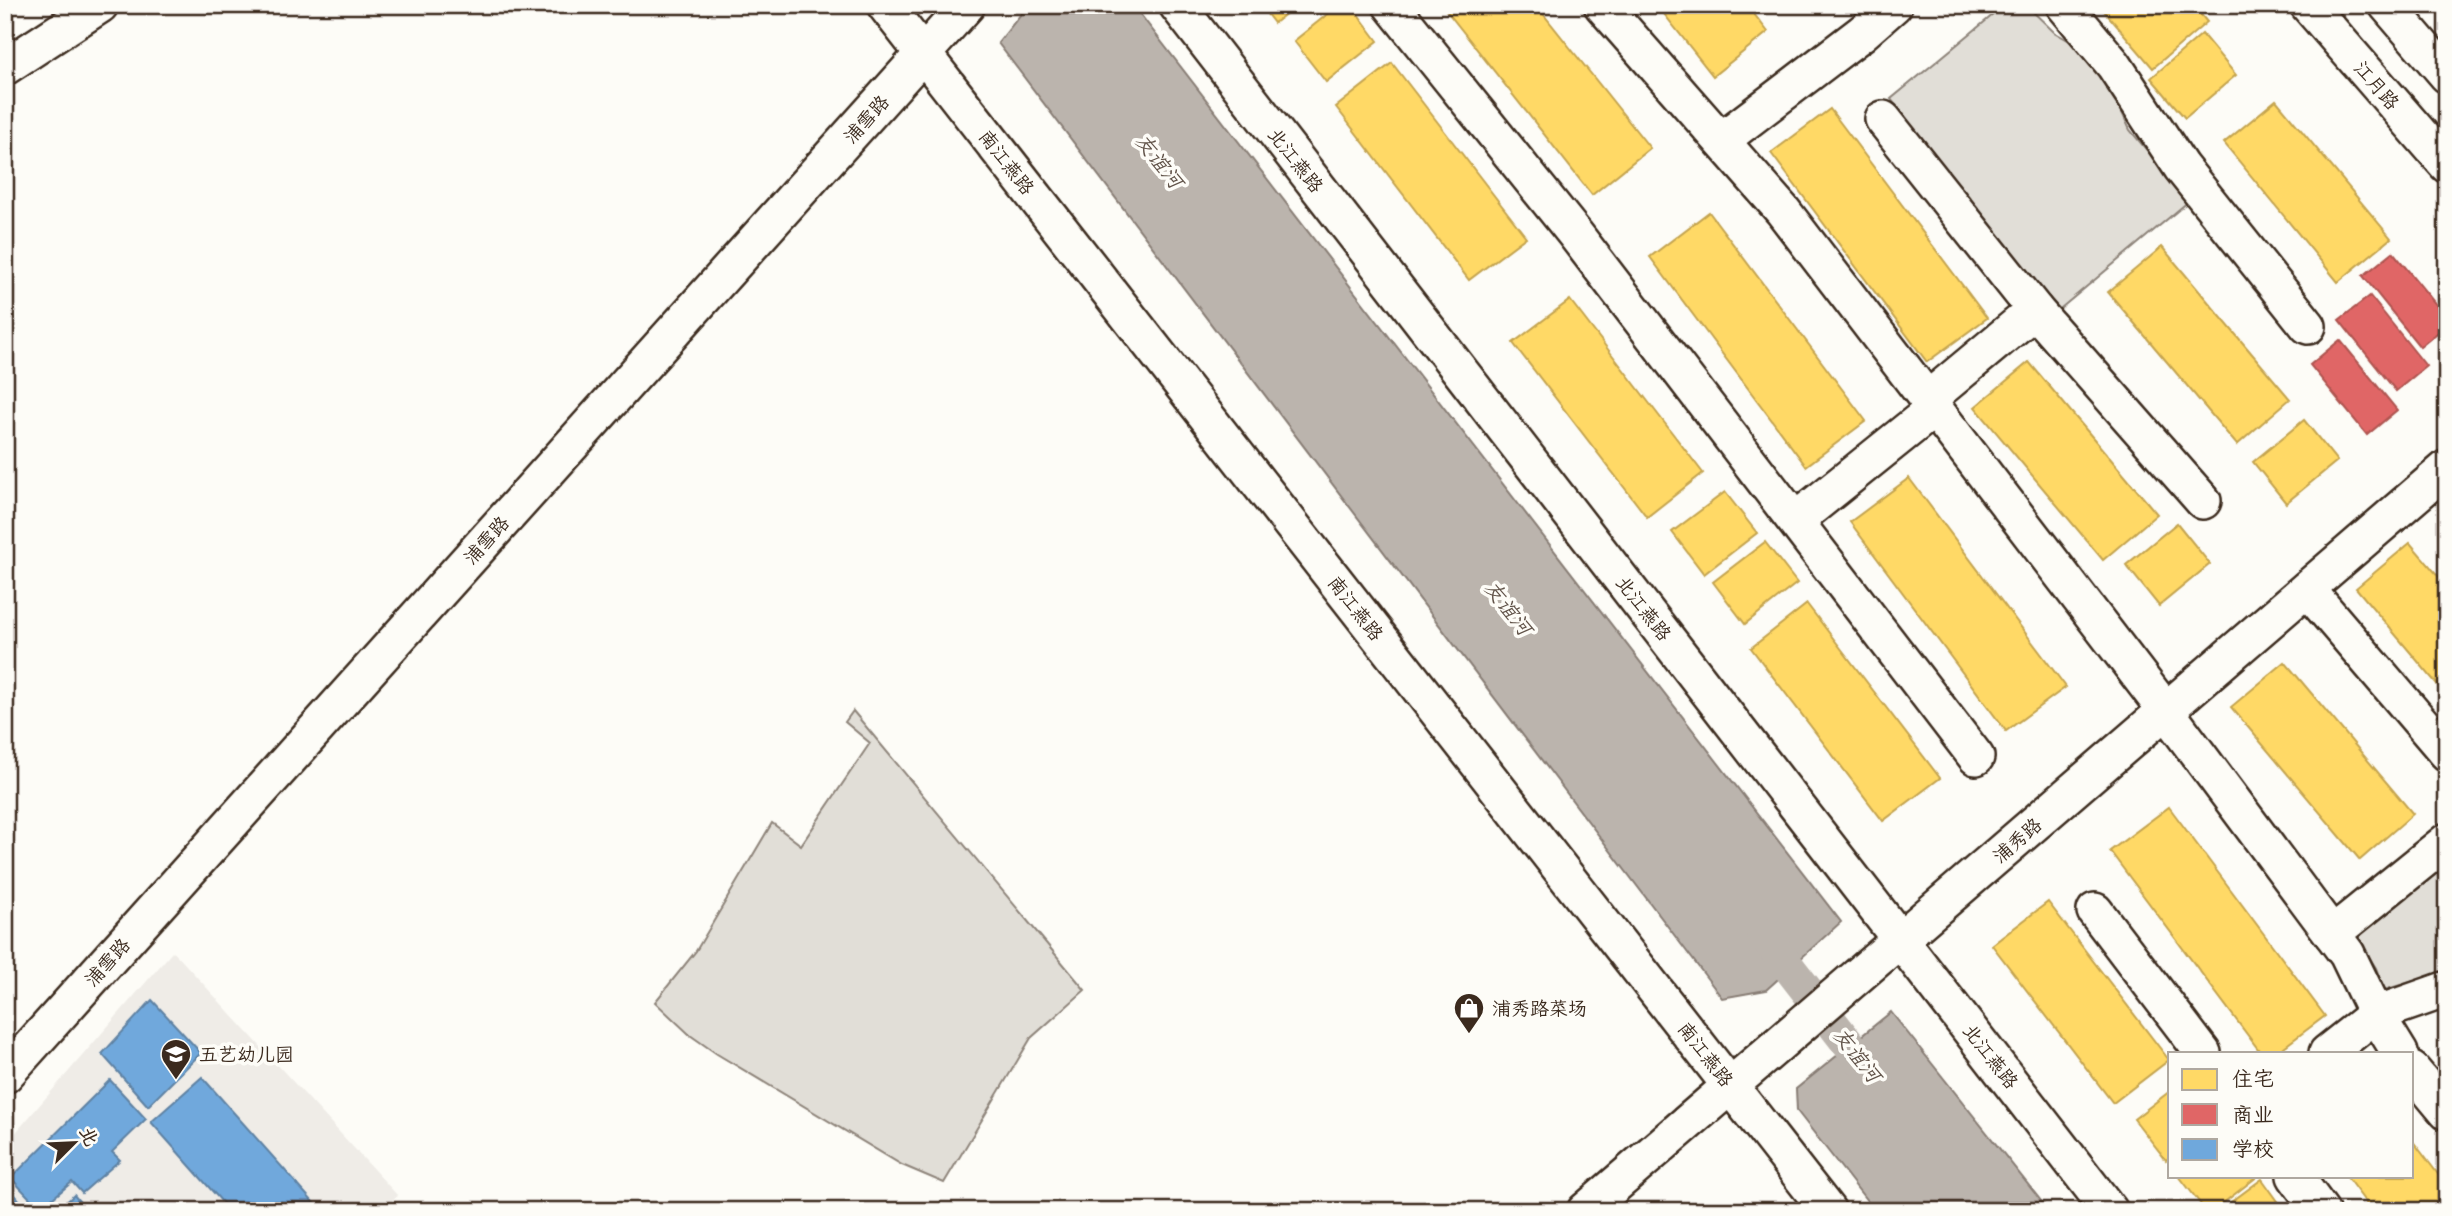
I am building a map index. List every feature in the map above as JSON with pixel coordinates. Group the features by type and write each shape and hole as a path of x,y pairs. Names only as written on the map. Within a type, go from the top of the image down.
{"street":[{"name":"南江燕路","path":"885,5 1828,1211"},
{"name":"北江燕路","path":"1177,5 2110,1211"},
{"path":"1391,5 1576,234 1976,757"},
{"path":"1602,5 1723,139 1783,211 2166,711 2332,934 2360,978 2376,1014 2399,1052"},
{"path":"1723,139 1862,33 1894,5"},
{"path":"2064,5 2114,65 2180,167 2308,326"},
{"name":"江月路","path":"2308,5 2447,165"},
{"path":"2387,5 2447,75"},
{"path":"5,67 86,9"},
{"name":"浦雪路","path":"5,1075 963,10"},
{"path":"1884,119 2035,310 2203,501"},
{"path":"1796,520 1931,405 2035,310"},
{"name":"浦秀路","path":"1585,1211 2447,468"},
{"path":"2307,589 2447,753"},
{"path":"2332,934 2447,841"},
{"path":"2095,911 2202,1052"},
{"path":"2328,1052 2376,1014 2447,989"},
{"path":"2414,1072 2447,1112"},
{"path":"2296,1178 2321,1211"}],"shaded area":[{"path":"2005,5 2026,5 2054,32 2073,43 2108,82 2130,130 2189,201 2055,313 1891,99"},
{"path":"853,711 1085,990 1031,1038 944,1183 902,1165 717,1054 690,1035 655,1002 696,951 772,823 801,845 870,743 845,722"},
{"path":"2447,860 2447,971 2384,990 2376,968 2353,932"},
{"name":"五艺幼儿园","path":"173,951 398,1196 379,1211 5,1211 5,1145"}],"water":[{"path":"1028,5 1133,5 1841,922 1766,990 1722,998 998,43"},
{"path":"1891,1012 2049,1211 1875,1211 1797,1111 1796,1089"}],"building: 住宅":[{"path":"1260,5 1297,5 1274,23"},
{"path":"1339,5 1351,5 1378,41 1326,82 1294,41"},
{"path":"1442,5 1536,5 1650,148 1592,195"},
{"path":"1657,5 1747,5 1768,32 1713,76"},
{"path":"2099,5 2193,5 2207,22 2153,68"},
{"path":"2202,34 2236,75 2185,118 2151,78"},
{"path":"1392,63 1526,237 1469,280 1336,107"},
{"path":"2276,100 2391,238 2338,282 2224,143"},
{"path":"1830,109 1987,318 1927,362 1771,153"},
{"path":"1709,212 1866,421 1806,466 1650,257"},
{"path":"2162,247 2290,399 2237,445 2108,292"},
{"path":"1570,300 1703,473 1647,517 1513,343"},
{"path":"2029,362 2157,514 2103,560 1975,407"},
{"path":"2304,420 2337,461 2286,503 2253,462"},
{"path":"1909,478 2066,687 2006,731 1850,522"},
{"path":"1725,492 1757,533 1704,574 1672,532"},
{"path":"2177,523 2210,564 2159,606 2126,565"},
{"path":"1765,542 1797,583 1745,624 1713,582"},
{"path":"2410,543 2447,586 2447,696 2356,588"},
{"path":"1807,604 1940,778 1883,821 1751,648"},
{"path":"2285,662 2413,814 2360,860 2231,707"},
{"path":"2169,807 2325,1016 2277,1052 2260,1052 2110,851"},
{"path":"2048,902 2168,1061 2113,1103 1992,945"},
{"path":"2168,1093 2168,1158 2166,1160 2134,1119"},
{"path":"2414,1143 2447,1186 2447,1211 2372,1211 2347,1178 2414,1178"},
{"path":"2181,1178 2255,1178 2213,1211 2206,1211"},
{"path":"2262,1179 2285,1211 2219,1211"}],"building: 商业":[{"path":"2393,252 2447,318 2447,325 2420,347 2363,276"},
{"path":"2370,296 2426,366 2396,391 2339,320"},
{"path":"2340,340 2397,410 2367,435 2310,365"}],"building: 学校":[{"path":"152,1000 201,1053 148,1106 102,1054"},
{"path":"202,1077 321,1211 230,1211 151,1122"},
{"path":"110,1080 146,1119 112,1152 120,1160 82,1193 72,1182 40,1209 11,1178"},
{"path":"9,1187 28,1211 5,1211 5,1191"},
{"path":"74,1195 87,1211 57,1211"}],"waterway":[{"name":"友谊河","path":"1763,934 1878,1082"}],"place":[{"name":"浦秀路菜场","path":"1469,1035"},
{"name":"五艺幼儿园","path":"176,1081"}]}
